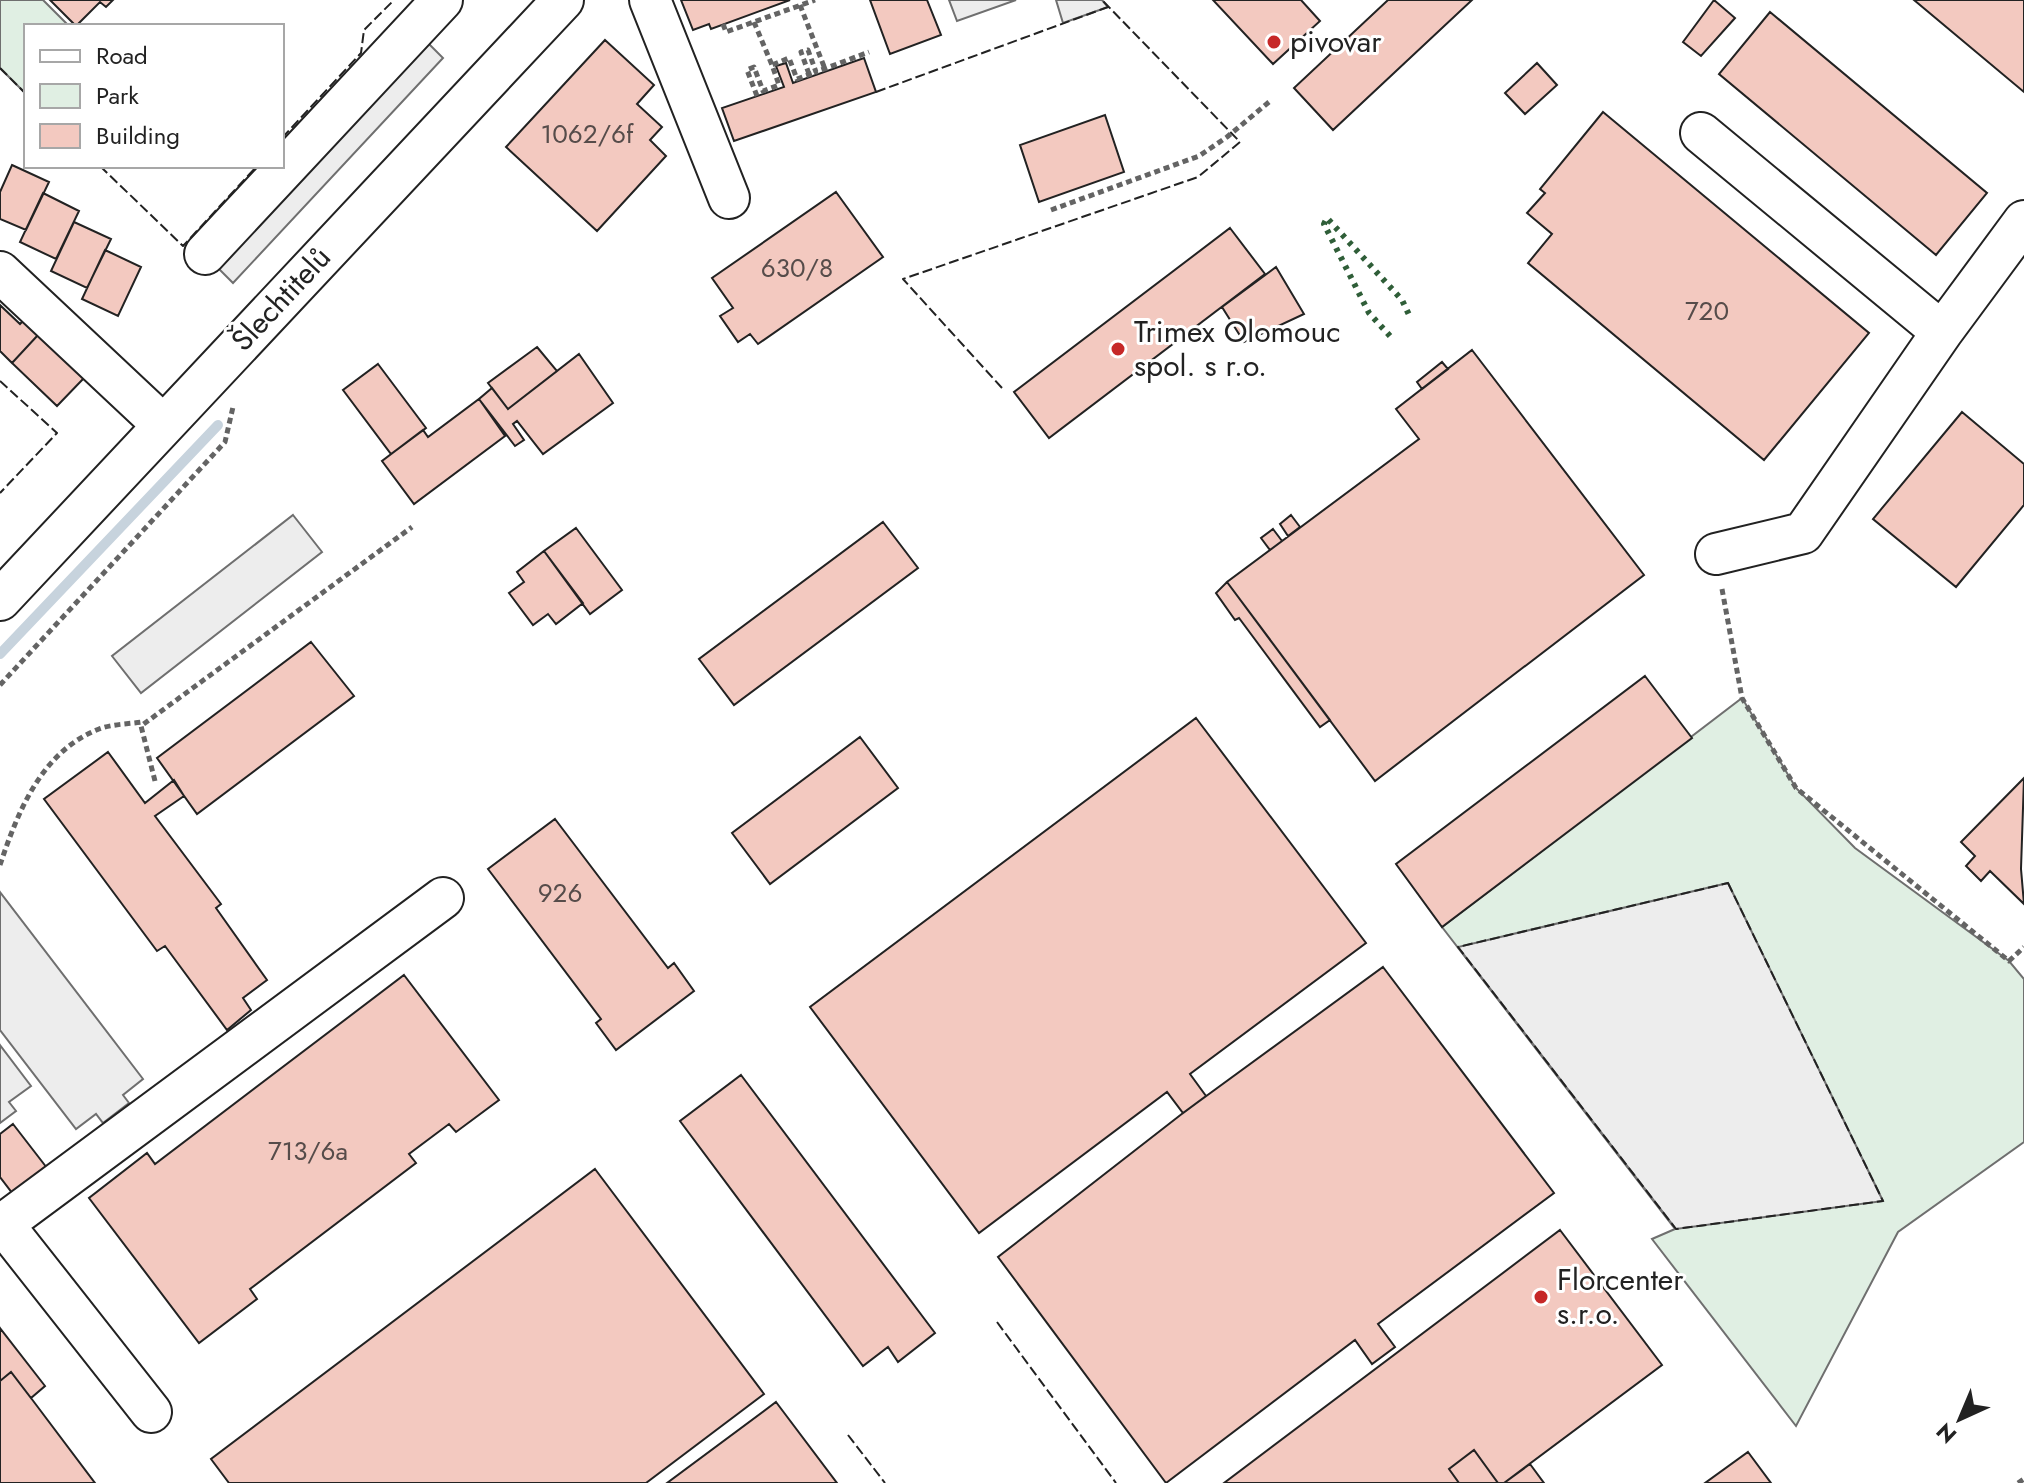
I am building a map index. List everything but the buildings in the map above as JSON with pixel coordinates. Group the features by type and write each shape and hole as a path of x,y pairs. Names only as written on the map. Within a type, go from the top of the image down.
{"street":[{"path":"205,254 442,0"},
{"name":"Šlechtitelů","path":"0,600 563,0"},
{"path":"650,0 729,198"},
{"path":"1701,133 1942,332"},
{"path":"1716,554 1803,533 1942,332 2024,221"},
{"path":"0,272 163,425"},
{"path":"151,1412 1,1222 443,898"}],"path":[{"path":"723,24 726,32 815,0"},
{"path":"786,1 789,9"},
{"path":"800,5 825,69"},
{"path":"754,22 779,85 763,91 754,67 747,70 757,96"},
{"path":"810,77 801,52 808,50 816,72"},
{"path":"772,65 789,58 797,79 869,52"},
{"path":"1051,210 1199,156 1269,102"},
{"path":"0,685 225,442 233,408 241,398"},
{"path":"155,781 141,726 146,721 412,527"},
{"path":"1716,554 1742,698 1796,788 2009,961 2024,947"},
{"path":"0,865 16,815 38,779 74,741 102,728 146,721"},
{"path":"2018,1483 2024,1479"}],"green space":[{"path":"0,0 43,0 67,24 24,24 24,92 0,68"},
{"path":"1742,698 1796,788 1855,848 2009,961 2024,979 2024,1142 1898,1232 1796,1426 1652,1239 1675,1229 1442,927"}],"shaded area":[{"path":"949,0 1016,0 957,21"},
{"path":"1056,0 1102,0 1108,7 1063,23"},
{"path":"425,40 443,58 233,283 215,265"},
{"path":"293,515 322,552 141,693 112,656"},
{"path":"1728,883 1883,1201 1676,1229 1458,947"},
{"path":"0,892 143,1079 123,1095 129,1103 103,1123 96,1114 76,1129 0,1030"},
{"path":"0,1045 31,1086 9,1102 16,1111 0,1123"}],"waterway":[{"path":"0,654 218,425"}],"hedge":[{"path":"1390,336 1369,313 1324,224 1327,218 1402,300 1411,319"}],"fence":[{"path":"284,136 361,53 364,30 394,0"},
{"path":"1002,388 903,279 1198,177 1240,142 1102,0"},
{"path":"876,92 1108,7"},
{"path":"0,68 24,92"},
{"path":"102,168 183,246 255,168"},
{"path":"0,381 57,433 0,493"},
{"path":"1728,883 1883,1201 1676,1229 1458,947 1728,883"},
{"path":"997,1322 1116,1483"},
{"path":"848,1435 885,1483"}],"place":[{"name":"pivovar","path":"1274,42"},
{"name":"Trimex Olomouc spol. s r.o.","path":"1118,349"},
{"name":"Florcenter s.r.o.","path":"1541,1297"}]}
